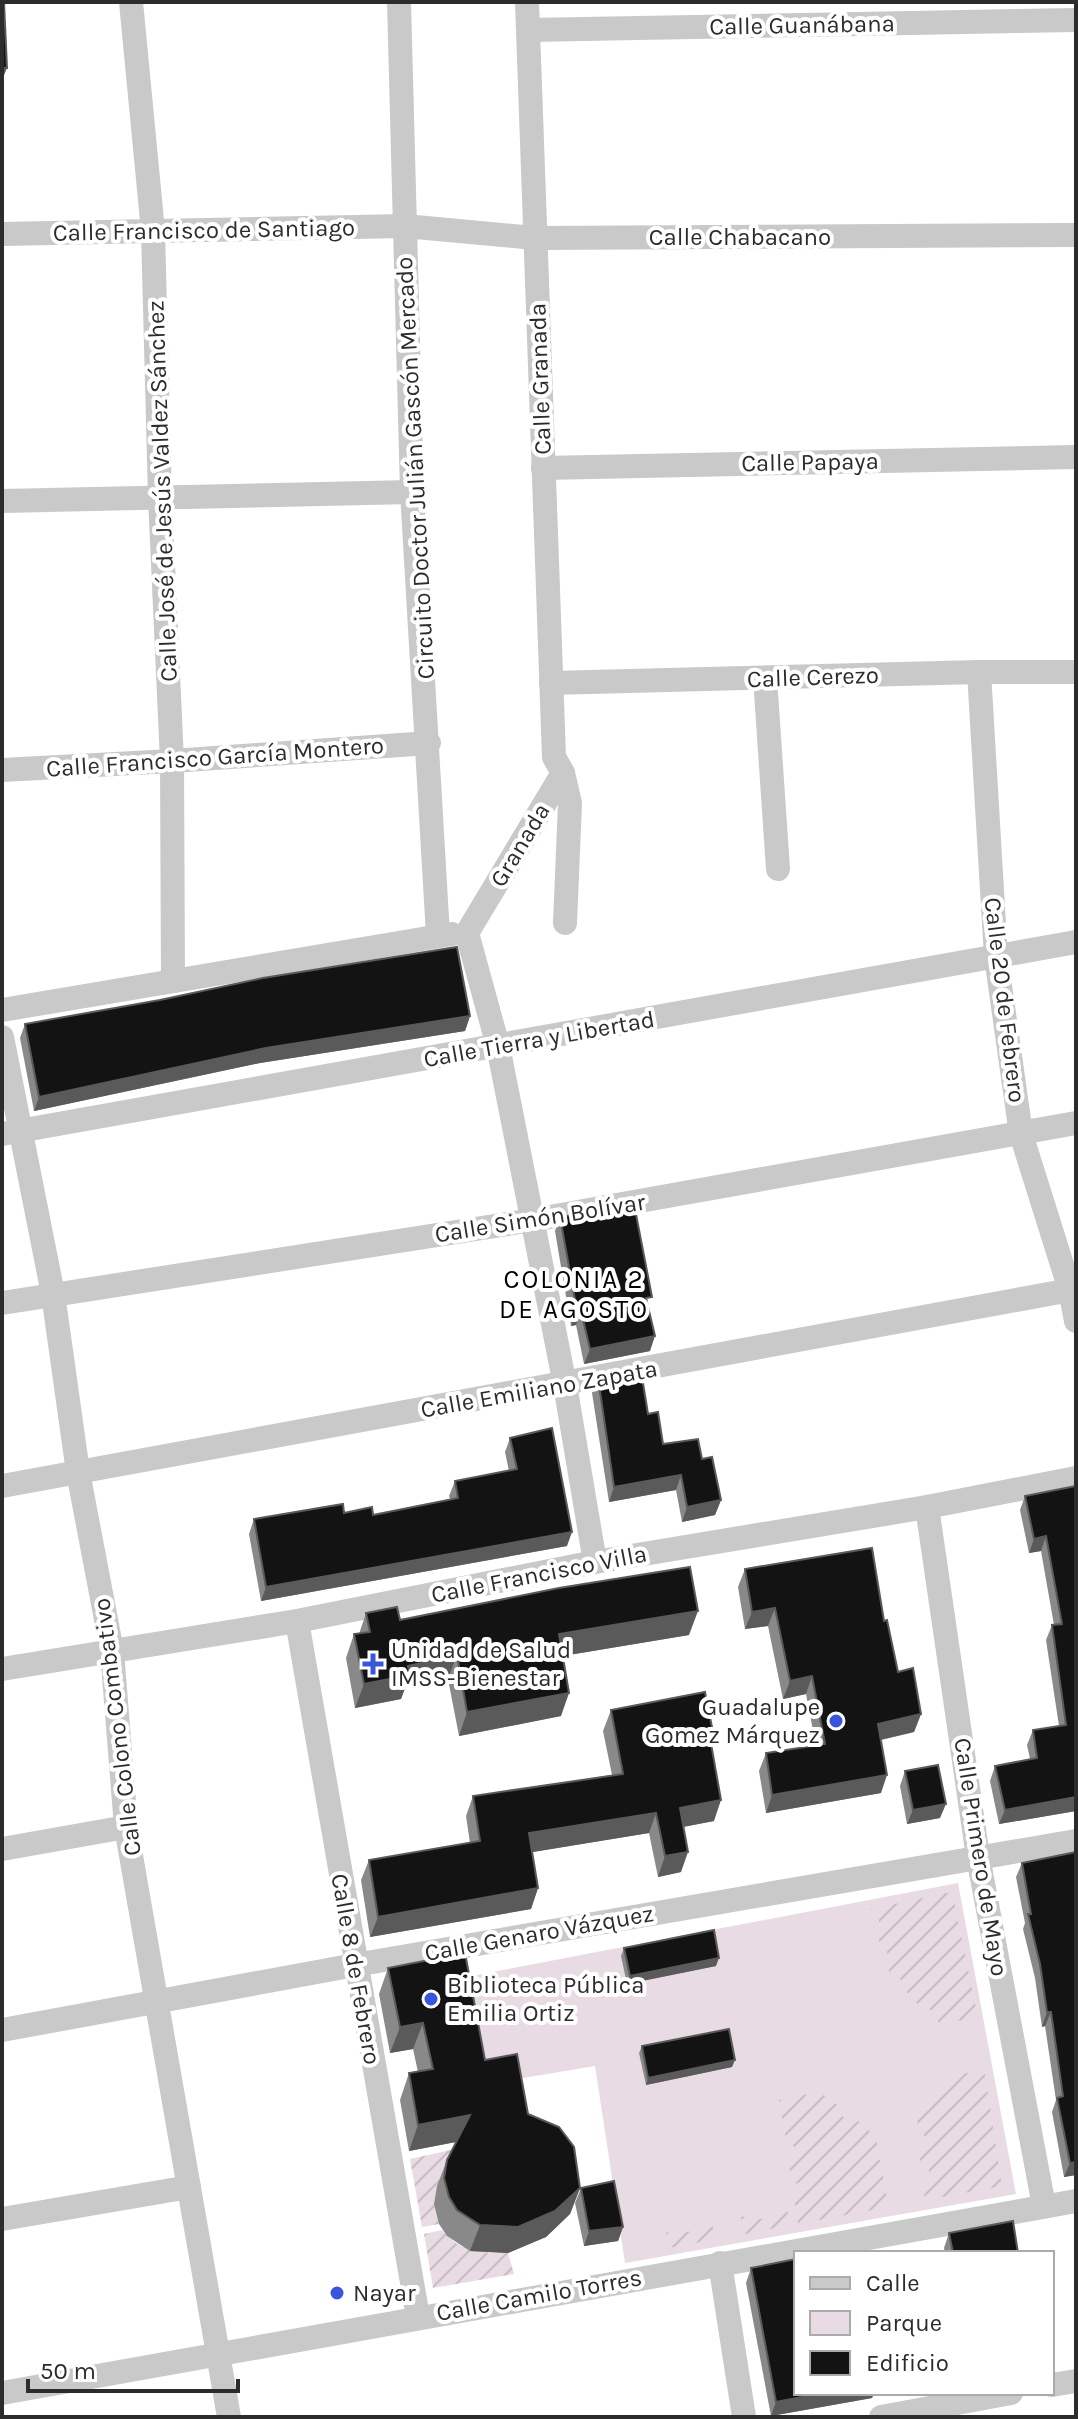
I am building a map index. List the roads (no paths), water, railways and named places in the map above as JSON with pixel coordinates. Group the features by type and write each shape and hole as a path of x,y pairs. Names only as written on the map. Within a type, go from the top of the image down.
{"street":[{"name":"Calle José de Jesús Valdez Sánchez","path":"131,2 153,231 160,498 172,761 173,981"},
{"name":"Circuito Doctor Julián Gascón Mercado","path":"399,2 412,492 438,935"},
{"name":"Calle Granada","path":"527,2 551,683 559,765 570,803 565,923"},
{"name":"Calle Guanábana","path":"528,30 1076,20"},
{"name":"Calle Francisco de Santiago","path":"2,234 405,226"},
{"name":"Calle Chabacano","path":"405,226 535,238 1076,235"},
{"name":"Calle Papaya","path":"543,468 1076,457"},
{"path":"2,501 412,492"},
{"name":"Calle 20 de Febrero","path":"979,672 996,957 1021,1134 1073,1289 1076,1321"},
{"name":"Calle Cerezo","path":"551,683 1076,672"},
{"path":"765,678 778,869"},
{"name":"Calle Francisco García Montero","path":"2,770 429,743"},
{"name":"Granada","path":"467,933 559,765"},
{"path":"2,1010 438,935 467,933 498,1046 565,1385 595,1562"},
{"name":"Calle Tierra y Libertad","path":"12,1132 1076,942"},
{"name":"Calle Colono Combativo","path":"2,1037 12,1132 53,1294 78,1472 112,1651 126,1827 229,2417"},
{"name":"Calle Simón Bolívar","path":"2,1303 533,1220 1076,1123"},
{"name":"Calle Emiliano Zapata","path":"2,1486 565,1385 1073,1289"},
{"name":"Calle Francisco Villa","path":"2,1669 297,1621 595,1562 927,1507 1076,1478"},
{"name":"Calle Primero de Mayo","path":"927,1507 978,1857 1044,2206"},
{"name":"Calle 8 de Febrero","path":"297,1621 418,2317"},
{"path":"2,1849 126,1827"},
{"name":"Calle Genaro Vázquez","path":"2,2030 355,1965 1076,1841"},
{"path":"2,2219 189,2187"},
{"name":"Calle Camilo Torres","path":"2,2393 1076,2201"},
{"path":"720,2263 744,2417"},
{"path":"1054,2385 1076,2381"},
{"path":"881,2417 1000,2395"}],"place":[{"name":"Unidad de Salud IMSS-Bienestar","path":"373,1664"},
{"name":"Guadalupe Gomez Márquez","path":"836,1721"},
{"name":"Biblioteca Pública Emilia Ortiz","path":"431,1999"},
{"name":"Nayar","path":"337,2293"}],"district":[{"name":"COLONIA 2 DE AGOSTO","path":"574,1294"}]}
